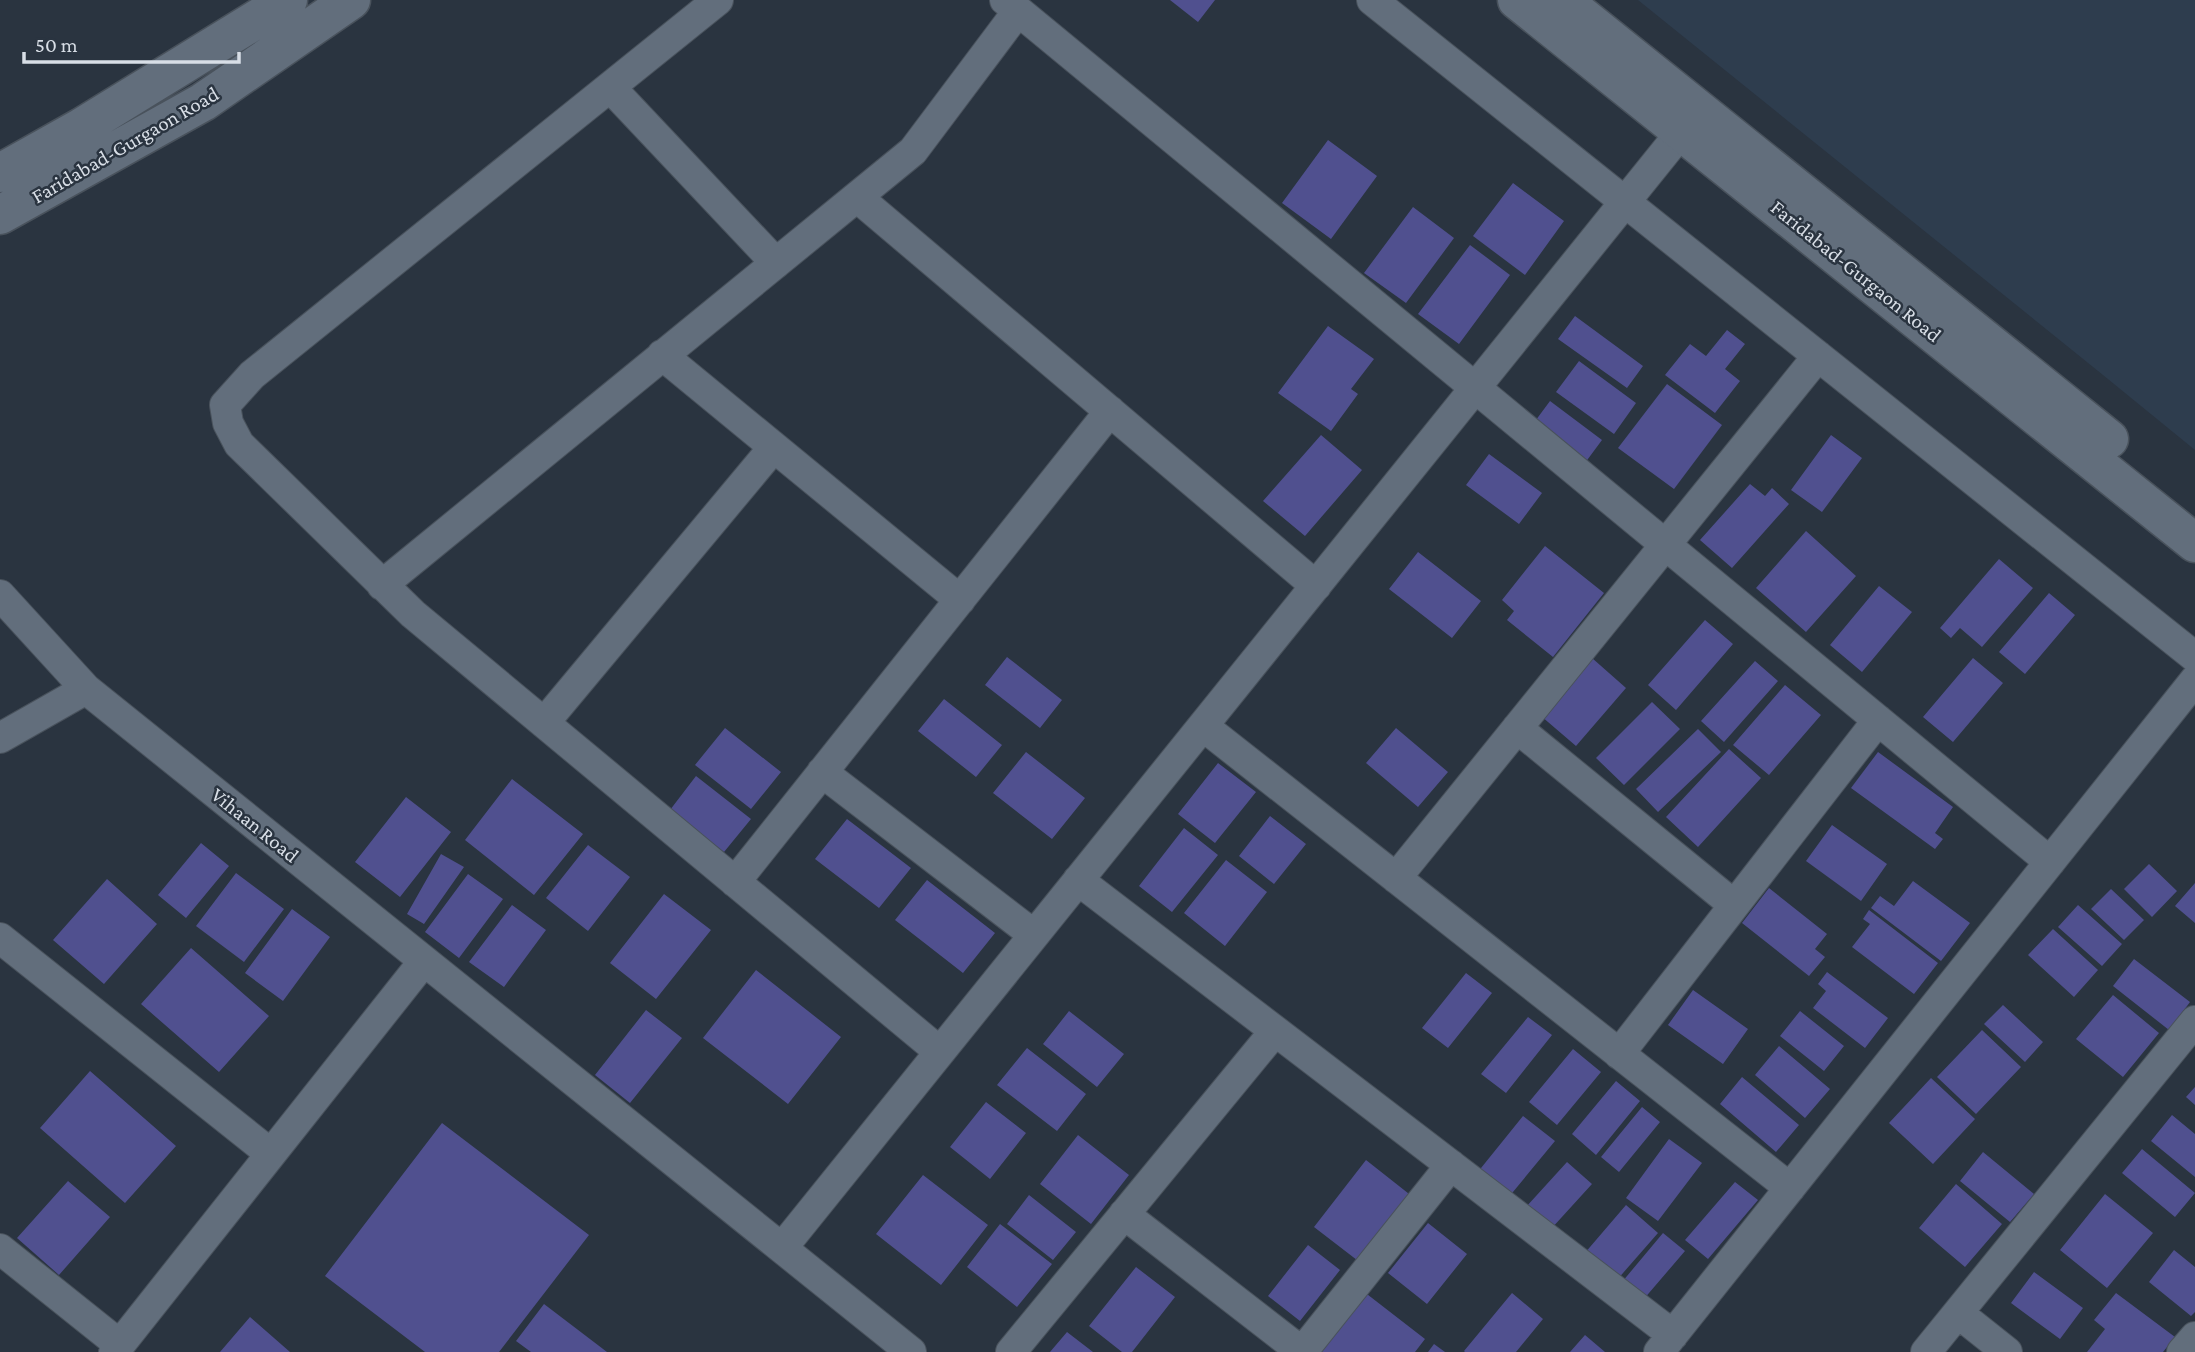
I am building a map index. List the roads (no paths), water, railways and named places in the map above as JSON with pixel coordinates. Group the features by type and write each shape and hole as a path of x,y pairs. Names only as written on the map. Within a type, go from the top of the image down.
{"main road":[{"name":"Faridabad-Gurgaon Road","path":"0,173 82,127 288,0"},
{"name":"Faridabad-Gurgaon Road","path":"0,215 203,102 351,0"},
{"name":"Faridabad-Gurgaon Road","path":"1517,0 1691,121 2195,508"},
{"name":"Faridabad-Gurgaon Road","path":"1562,0 1691,121 2195,543"}],"street":[{"path":"718,0 252,374 225,405 228,423 239,444 412,614 940,1052"},
{"path":"1372,0 2195,657"},
{"path":"382,584 913,151 1012,5 2050,862"},
{"path":"610,87 776,263"},
{"path":"782,1248 1691,121"},
{"path":"857,197 1316,586"},
{"path":"662,355 960,600"},
{"path":"1396,878 1818,356"},
{"path":"735,882 1110,411"},
{"path":"544,723 775,447"},
{"name":"Vihaan Road","path":"0,595 86,689 911,1352"},
{"path":"1078,880 1451,1165 1666,1344 2195,680"},
{"path":"0,738 86,689"},
{"path":"1619,1054 1878,720"},
{"path":"1203,726 1790,1188"},
{"path":"1517,728 1734,905"},
{"path":"822,772 1034,935"},
{"path":"0,939 271,1154"},
{"path":"0,1249 117,1349 424,961"},
{"path":"1926,1352 2195,1021"},
{"path":"1011,1352 1275,1031"},
{"path":"1124,1214 1302,1352 1451,1165"},
{"path":"1958,1313 2007,1352"},
{"path":"2182,1352 2195,1337"}]}
